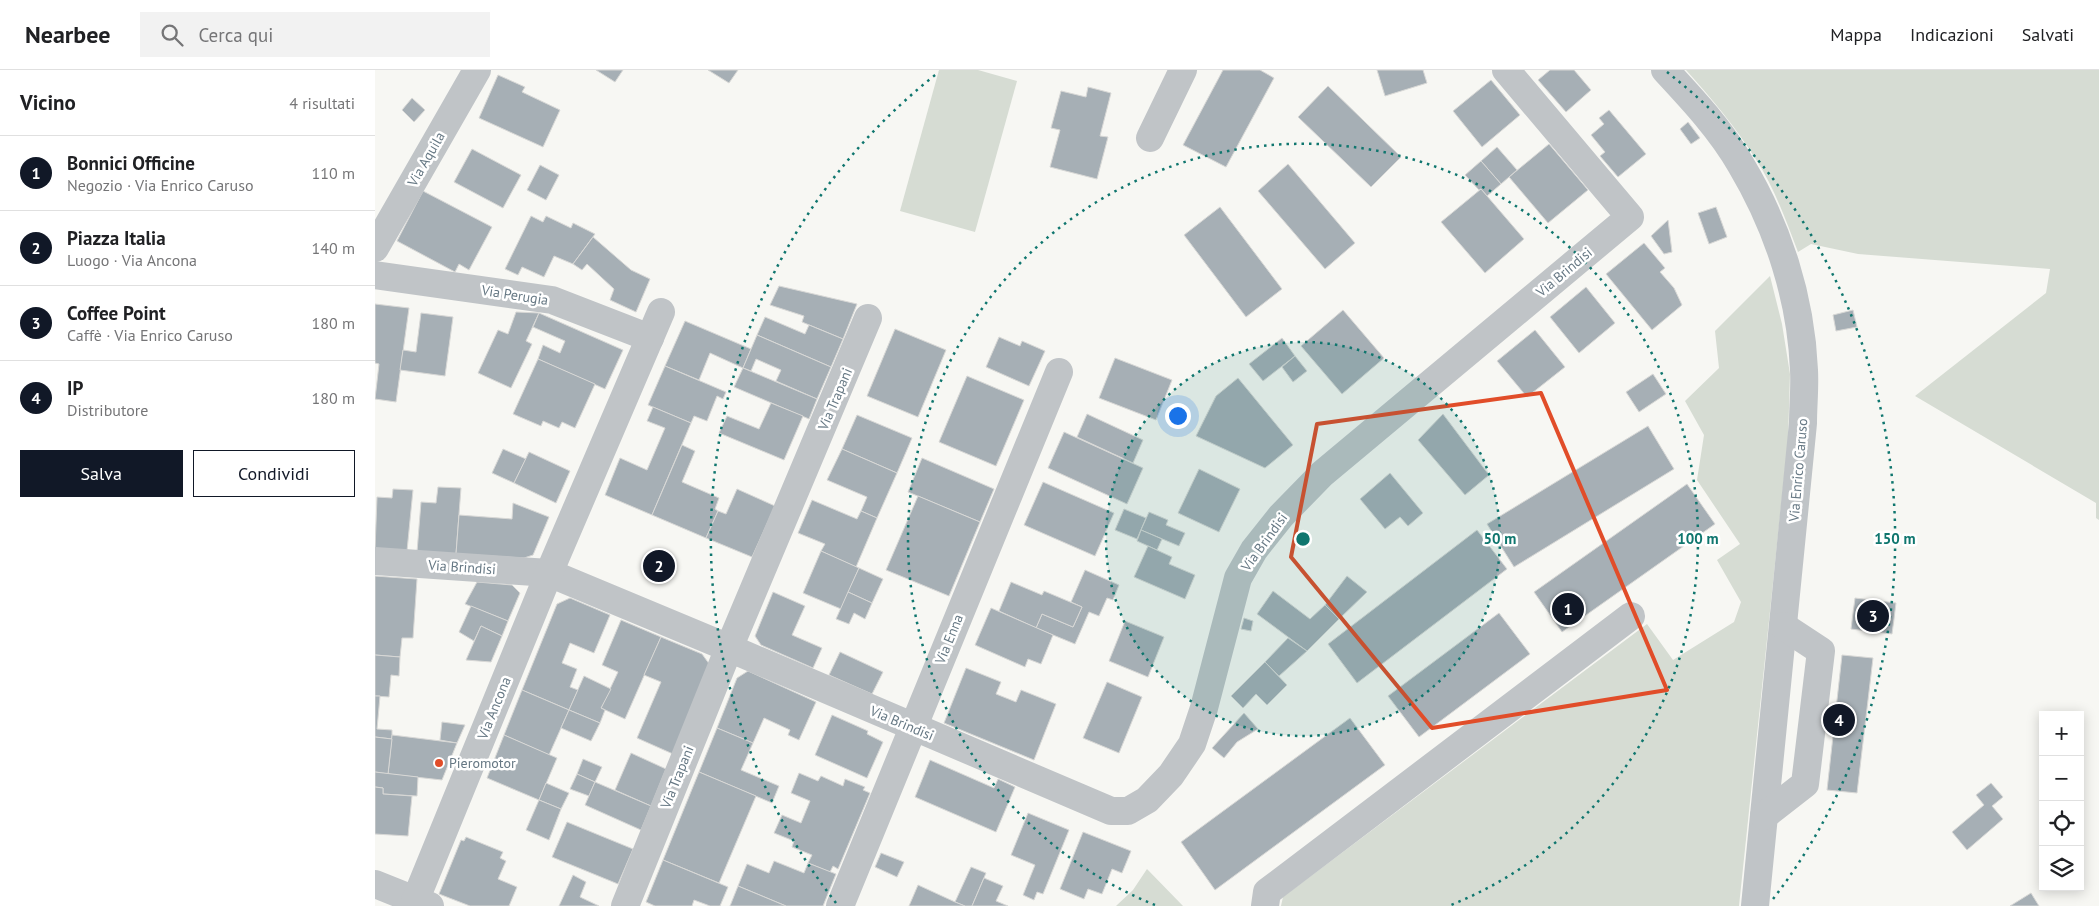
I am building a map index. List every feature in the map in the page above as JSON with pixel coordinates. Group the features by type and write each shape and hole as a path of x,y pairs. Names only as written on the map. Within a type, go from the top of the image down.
{"street":[{"name":"Via Aquila","path":"375,248 477,70"},
{"path":"1150,138 1183,70"},
{"name":"Via Brindisi","path":"375,561 549,573 1111,811 1128,811 1147,800 1171,774 1192,744 1238,578 1254,550 1281,516 1322,474 1630,217 1506,70"},
{"name":"Via Enrico Caruso","path":"1665,70 1718,132 1741,164 1767,214 1790,276 1800,327 1805,371 1803,423 1755,906"},
{"name":"Via Perugia","path":"375,275 553,300 650,338"},
{"path":"650,338 661,312"},
{"name":"Via Trapani","path":"625,906 729,648 869,318"},
{"name":"Via Ancona","path":"419,904 549,573 650,338"},
{"name":"Via Enna","path":"840,906 1059,372"},
{"path":"1265,906 1267,892 1631,616"},
{"path":"1764,816 1805,784 1821,651 1783,626"},
{"path":"375,884 419,904"}],"highlighted area":[{"path":"1541,393 1667,690 1432,728 1291,557 1317,424"}],"shaded area":[{"path":"939,70 978,70 1017,81 975,232 900,211"},
{"path":"1686,70 2099,70 2099,520 2096,518 2096,503 1915,396 2046,293 2050,269 1858,254 1811,244 1798,252 1779,204 1762,169 1731,123"},
{"path":"1770,276 1782,324 1790,374 1788,440 1739,906 1281,906 1283,897 1647,624 1673,660 1734,622 1741,602 1717,560 1740,544 1697,480 1704,435 1685,401 1719,368 1715,331"},
{"path":"1147,869 1183,906 1116,906 1133,890"}],"building":[{"path":"596,70 623,70 615,82"},
{"path":"708,70 738,70 729,83"},
{"path":"1223,70 1260,70 1274,78 1226,167 1183,145"},
{"path":"1377,70 1423,70 1427,83 1385,96"},
{"path":"1550,70 1574,70 1591,90 1566,112 1538,80"},
{"path":"498,75 525,87 522,92 560,110 543,147 479,118"},
{"path":"1491,80 1520,115 1482,147 1453,111"},
{"path":"1328,86 1401,157 1371,187 1298,117"},
{"path":"1088,87 1111,93 1100,136 1108,137 1097,179 1050,167 1060,130 1051,128 1061,91 1086,97"},
{"path":"412,98 425,110 414,122 402,110"},
{"path":"1609,110 1646,154 1618,177 1600,156 1605,152 1591,135 1604,124 1599,118"},
{"path":"1688,122 1700,138 1691,144 1680,129"},
{"path":"1549,144 1588,190 1548,223 1509,177"},
{"path":"1497,147 1517,170 1501,184 1481,161"},
{"path":"472,149 521,175 503,208 454,182"},
{"path":"1481,161 1501,184 1487,196 1465,175"},
{"path":"1288,164 1355,243 1325,269 1258,191"},
{"path":"540,165 559,175 546,200 527,190"},
{"path":"1481,189 1524,239 1485,273 1441,222"},
{"path":"423,191 492,227 469,270 459,264 455,272 397,241"},
{"path":"1220,207 1282,289 1246,317 1184,235"},
{"path":"1716,207 1727,237 1709,244 1698,213"},
{"path":"531,216 543,222 546,216 571,228 573,223 595,234 573,264 554,256 544,277 522,267 518,275 505,269"},
{"path":"1668,220 1672,252 1664,254 1651,236"},
{"path":"593,237 631,270 650,279 636,312 610,300 614,289 587,264 582,270 573,264"},
{"path":"1644,243 1665,268 1660,272 1674,288 1682,305 1652,330 1606,274"},
{"path":"779,286 857,304 843,339 802,322 804,316 770,305"},
{"path":"1586,287 1615,323 1579,353 1550,317"},
{"path":"375,304 409,308 396,402 375,399 379,364 375,363"},
{"path":"1343,310 1384,358 1342,394 1301,346"},
{"path":"1853,310 1857,327 1836,331 1833,315"},
{"path":"516,312 539,313 526,341 532,344 511,388 478,373 498,330 508,334"},
{"path":"421,313 453,317 445,376 400,370 403,350 416,352"},
{"path":"539,313 623,350 605,389 538,359 543,345 560,353 565,341 533,327"},
{"path":"765,317 805,334 809,325 843,339 831,367 757,335"},
{"path":"685,321 751,349 743,368 710,353 699,380 665,366"},
{"path":"895,329 946,350 918,417 867,396"},
{"path":"1535,330 1565,367 1527,397 1497,361"},
{"path":"757,335 831,367 817,399 776,381 781,370 756,359 751,371 743,368"},
{"path":"999,337 1020,346 1022,341 1045,351 1029,386 986,367"},
{"path":"1282,338 1295,356 1263,381 1249,364"},
{"path":"1295,356 1307,371 1293,382 1282,367"},
{"path":"1115,358 1172,380 1156,420 1099,398"},
{"path":"538,359 595,384 575,428 562,422 559,428 543,421 541,426 513,414"},
{"path":"665,366 726,392 723,399 717,396 707,421 694,416 691,423 648,405"},
{"path":"743,368 817,399 809,419 734,387"},
{"path":"1653,374 1666,394 1639,412 1626,392"},
{"path":"967,376 1024,400 996,466 939,442"},
{"path":"1238,378 1293,445 1265,468 1196,436 1216,396"},
{"path":"771,403 803,416 784,460 719,433 727,416 759,429"},
{"path":"653,407 691,423 652,515 605,495 620,458 647,470 665,428 647,421"},
{"path":"1087,414 1143,440 1133,463 1077,437"},
{"path":"1443,414 1489,475 1465,495 1418,440"},
{"path":"857,415 912,438 897,473 842,449"},
{"path":"1648,426 1674,469 1514,567 1487,524"},
{"path":"1064,432 1143,468 1127,504 1048,468"},
{"path":"682,445 695,451 682,482 719,498 715,509 718,511 706,538 652,515"},
{"path":"503,449 526,459 514,483 492,473"},
{"path":"842,449 897,473 877,518 861,511 867,497 827,480"},
{"path":"529,452 570,471 556,503 514,483"},
{"path":"922,458 994,489 980,522 908,492"},
{"path":"1199,469 1240,489 1219,532 1178,513"},
{"path":"1390,473 1423,513 1408,526 1400,517 1385,529 1360,499"},
{"path":"1043,482 1114,513 1095,556 1024,525"},
{"path":"1687,484 1715,524 1562,632 1534,592"},
{"path":"438,487 461,488 456,554 417,552 421,502 436,503"},
{"path":"393,489 413,490 407,551 375,549 377,497 392,498"},
{"path":"737,489 775,506 752,557 706,538 718,511 726,514"},
{"path":"918,496 980,522 949,596 886,570"},
{"path":"812,500 857,519 861,511 877,518 856,567 821,551 825,544 798,533"},
{"path":"513,503 549,517 533,555 524,558 456,554 459,515 512,519"},
{"path":"1124,509 1146,518 1137,539 1115,530"},
{"path":"1149,512 1168,520 1166,525 1185,533 1179,546 1141,530"},
{"path":"1141,530 1162,539 1157,550 1137,541"},
{"path":"1477,530 1507,569 1357,683 1328,644"},
{"path":"1148,546 1172,557 1169,564 1195,575 1185,599 1134,577"},
{"path":"821,551 859,568 841,609 803,593"},
{"path":"859,568 883,579 872,603 848,592"},
{"path":"1085,570 1119,585 1113,600 1107,598 1099,616 1089,612 1075,644 1036,628 1042,614 1073,627 1082,607 1071,602"},
{"path":"375,576 417,579 413,638 402,638 400,657 375,655"},
{"path":"1347,576 1367,592 1339,619 1325,605"},
{"path":"477,582 512,585 520,593 508,621 465,604"},
{"path":"1011,582 1042,595 1044,591 1082,607 1073,627 1042,614 1036,628 999,611"},
{"path":"1273,591 1310,619 1325,605 1339,619 1307,651 1257,614"},
{"path":"773,592 805,606 792,635 822,648 813,668 761,645 755,636"},
{"path":"848,592 872,603 865,619 854,613 849,624 836,619"},
{"path":"570,598 610,615 594,653 570,643 562,663 577,669 570,687 578,690 569,710 522,690 557,604"},
{"path":"1855,598 1896,603 1892,634 1851,629"},
{"path":"471,606 508,621 502,636 481,626 474,641 459,632"},
{"path":"991,608 1053,635 1041,664 1028,659 1025,667 975,645"},
{"path":"1499,613 1530,654 1419,737 1388,696"},
{"path":"1244,618 1253,621 1251,631 1241,629"},
{"path":"621,620 661,637 625,719 601,708 618,672 602,665"},
{"path":"1125,621 1164,637 1148,677 1109,661"},
{"path":"481,626 502,636 491,662 466,660"},
{"path":"661,637 702,654 710,665 673,754 637,738 661,682 644,675"},
{"path":"1288,638 1307,651 1279,676 1265,662"},
{"path":"840,652 883,672 872,694 829,675"},
{"path":"375,655 400,657 399,676 391,675 389,697 375,696"},
{"path":"1842,655 1873,658 1857,793 1827,790"},
{"path":"1265,662 1287,685 1267,705 1256,694 1243,708 1231,696"},
{"path":"966,668 1001,682 996,694 1016,702 1021,690 1056,704 1034,760 944,723"},
{"path":"748,671 816,702 799,740 788,735 790,730 764,718 753,743 717,728 737,678"},
{"path":"584,676 611,689 601,708 605,710 600,723 569,710"},
{"path":"1107,682 1142,697 1119,753 1083,738"},
{"path":"522,690 569,710 549,755 504,735"},
{"path":"375,696 380,696 377,729 392,730 392,739 375,737"},
{"path":"569,710 600,723 591,741 561,728"},
{"path":"1244,713 1258,729 1237,742 1224,758 1212,748"},
{"path":"832,715 868,731 867,734 883,742 867,778 815,755"},
{"path":"1350,718 1385,765 1215,890 1181,842"},
{"path":"442,722 465,725 457,743 440,740"},
{"path":"717,728 753,743 741,770 779,786 772,803 699,772"},
{"path":"392,735 457,743 442,780 388,774"},
{"path":"504,735 557,758 539,800 487,778"},
{"path":"375,737 392,739 388,774 375,772"},
{"path":"631,753 666,769 651,806 615,790"},
{"path":"583,759 602,767 595,782 577,774"},
{"path":"930,760 994,788 998,779 1015,787 996,832 915,797"},
{"path":"375,772 418,777 417,796 383,794 383,788 375,787"},
{"path":"699,772 756,796 719,883 663,860"},
{"path":"799,773 818,781 821,776 843,786 845,779 865,787 863,790 870,793 838,869 833,866 830,872 808,863 812,855 792,847 794,841 774,833 782,815 801,823 810,801 791,793"},
{"path":"577,774 595,782 589,796 570,789"},
{"path":"595,782 651,806 641,830 585,805"},
{"path":"546,783 569,793 561,809 539,800"},
{"path":"1991,783 2003,797 1992,806 2003,819 1967,850 1952,832 1984,805 1976,795"},
{"path":"375,787 383,788 383,794 412,796 408,836 375,834"},
{"path":"539,800 561,809 549,840 526,830"},
{"path":"1028,813 1069,830 1043,894 1037,892 1034,900 1023,895 1035,865 1011,855"},
{"path":"567,822 633,849 618,884 552,857"},
{"path":"1083,832 1131,851 1122,873 1112,869 1102,894 1088,889 1084,899 1060,889"},
{"path":"466,837 503,852 500,858 506,861 498,879 517,887 509,906 470,906 439,894 461,840 464,841"},
{"path":"881,853 904,862 897,877 875,867"},
{"path":"663,860 728,887 720,906 710,906 694,900 692,906 655,906 646,902"},
{"path":"774,861 804,873 808,863 836,874 823,906 786,906 738,886 747,864 769,873"},
{"path":"971,867 986,873 972,906 965,906 955,902"},
{"path":"573,875 586,882 580,897 599,906 559,906"},
{"path":"984,878 1003,886 996,901 1008,906 972,906"},
{"path":"918,885 955,902 965,906 909,906"},
{"path":"738,886 786,906 730,906"},
{"path":"2031,893 2039,906 2010,906"}],"place":[{"name":"Piazza Italia","path":"659,566"},
{"name":"Bonnici Officine","path":"1568,609"},
{"name":"Coffee Point","path":"1873,616"},
{"name":"IP","path":"1839,720"},
{"name":"Pieromotor","path":"439,763"}]}
